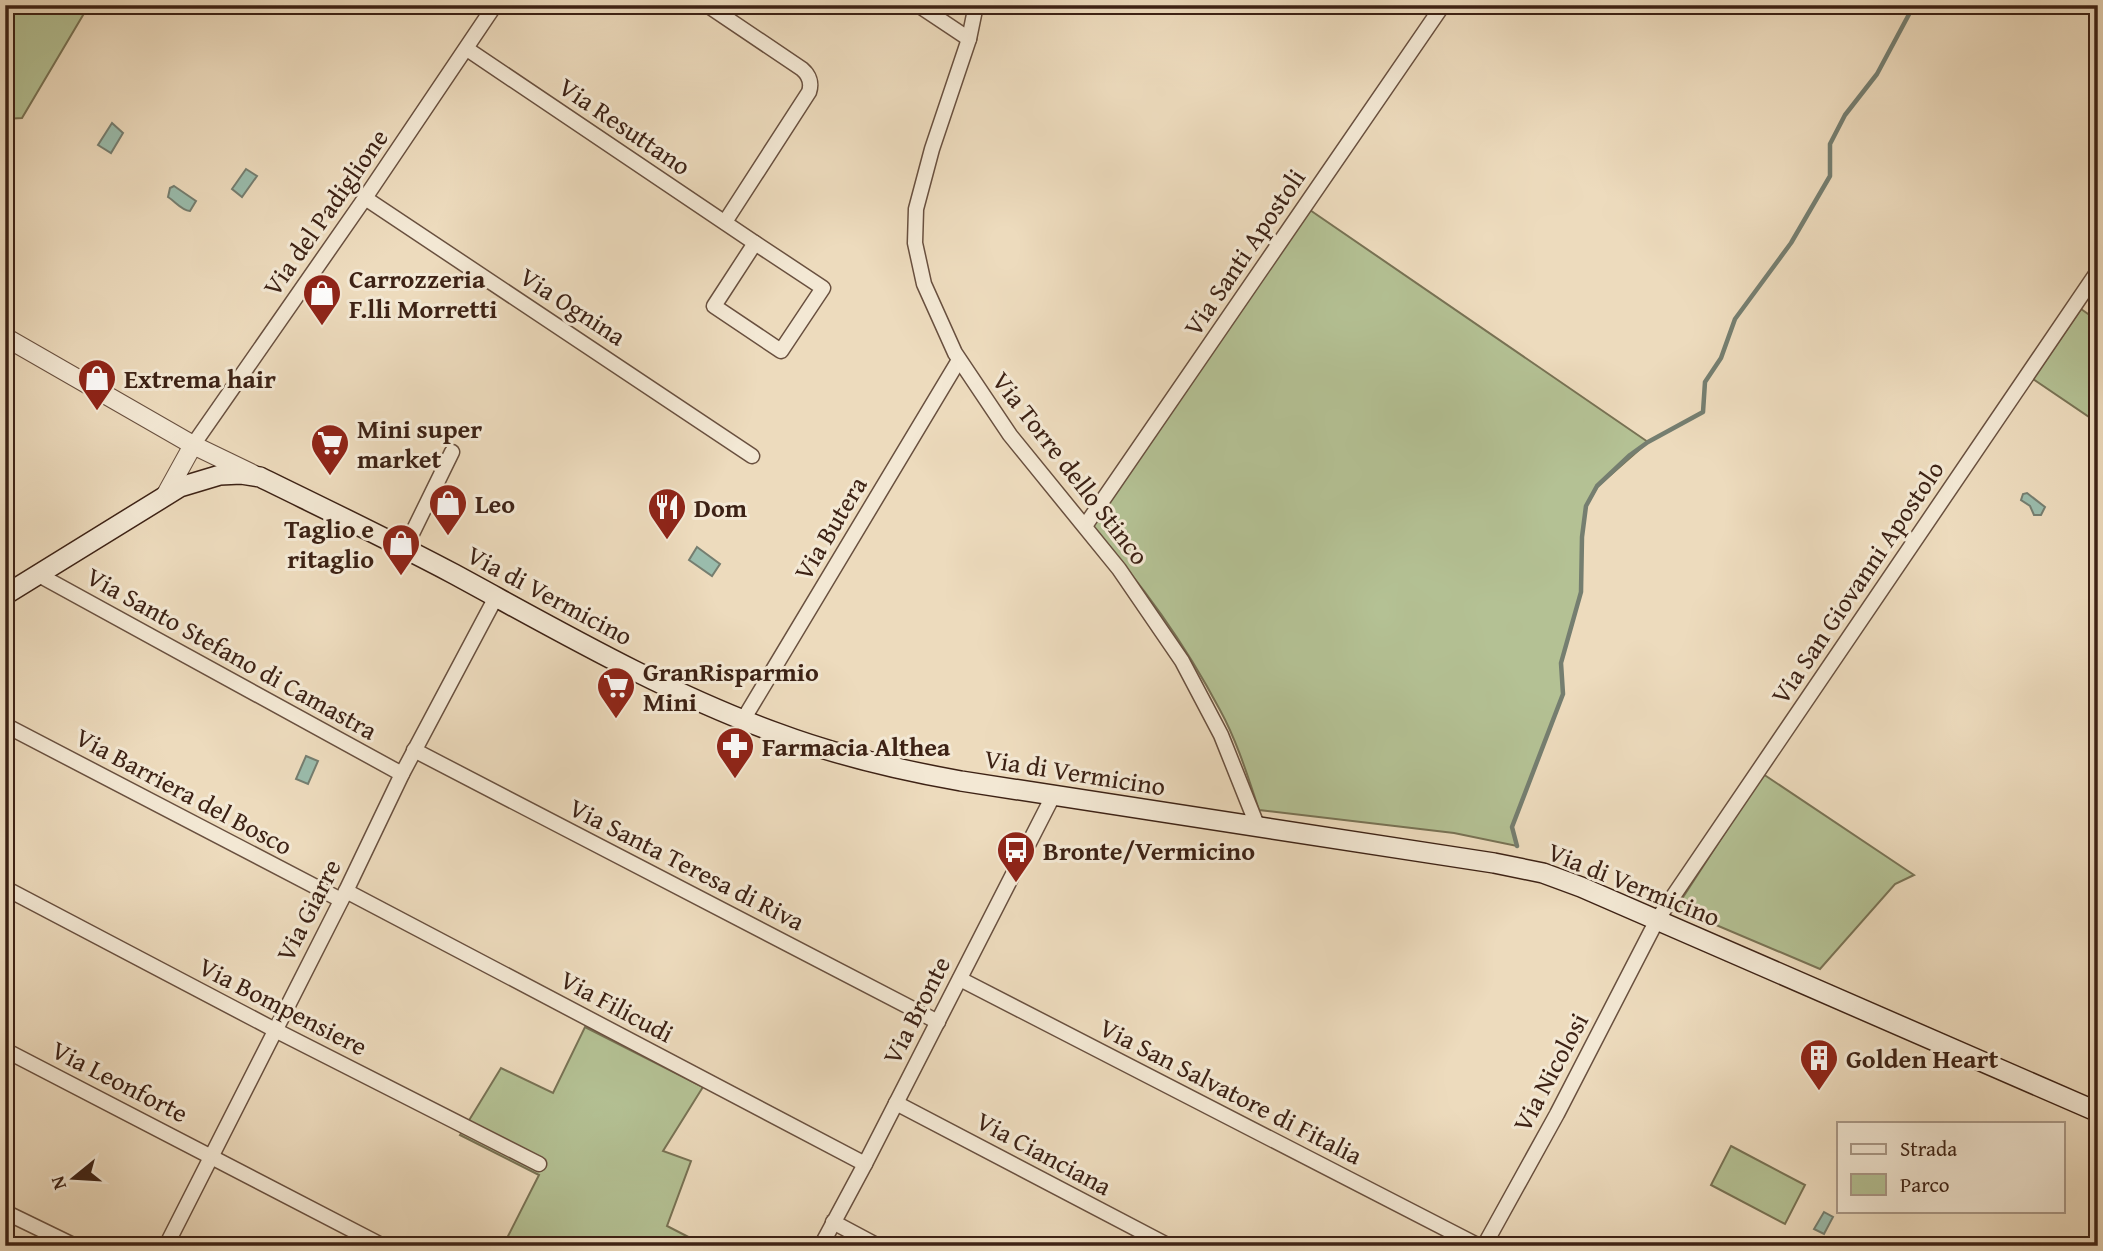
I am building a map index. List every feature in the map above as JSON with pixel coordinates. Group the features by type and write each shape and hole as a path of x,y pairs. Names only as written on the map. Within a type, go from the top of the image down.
{"main road":[{"name":"Via di Vermicino","path":"5,595 166,494 207,477 236,474 260,477 405,548 636,671 743,720 810,745 942,778 1517,867 1570,882 2098,1112"}],"street":[{"name":"Via del Padiglione","path":"193,445 495,5"},
{"path":"707,5 802,69 808,76 810,85 809,92 725,222"},
{"path":"918,5 969,39"},
{"name":"Via Torre dello Stinco","path":"976,5 969,39 917,203 915,243 924,284 959,360 1023,453 1129,583 1187,669 1225,745 1256,825"},
{"name":"Via Santi Apostoli","path":"1085,526 1443,5"},
{"name":"Via Resuttano","path":"467,49 823,288 782,351 714,306 755,243"},
{"name":"Via Ognina","path":"365,198 752,456"},
{"name":"Via San Giovanni Apostolo","path":"1657,920 2098,271"},
{"path":"5,337 193,445 260,477"},
{"name":"Via Butera","path":"743,720 959,360"},
{"path":"193,445 193,465 200,474 207,477"},
{"path":"166,494 193,445"},
{"path":"405,548 452,452"},
{"name":"Via Santo Stefano di Camastra","path":"40,575 401,774"},
{"name":"Via Giarre","path":"166,1246 343,896 401,774 496,597"},
{"name":"Via Barriera del Bosco","path":"5,725 343,896"},
{"name":"Via Santa Teresa di Riva","path":"414,750 938,1022"},
{"name":"Via Bronte","path":"821,1246 1053,796"},
{"name":"Via Bompensiere","path":"5,888 275,1030 539,1164"},
{"name":"Via Filicudi","path":"343,896 865,1164"},
{"name":"Via Nicolosi","path":"1484,1246 1557,1114 1657,920"},
{"name":"Via San Salvatore di Fitalia","path":"960,979 1479,1246"},
{"name":"Via Leonforte","path":"5,1050 383,1246"},
{"name":"Via Cianciana","path":"897,1103 1169,1246"},
{"path":"5,1212 75,1246"},
{"path":"833,1222 878,1246"}],"green space":[{"path":"5,5 89,5 22,118 5,119"},
{"path":"1307,208 1648,442 1598,486 1586,506 1582,537 1581,592 1561,663 1563,694 1512,826 1517,846 1454,833 1259,810 1232,734 1192,661 1161,614 1090,526"},
{"path":"2081,309 2098,321 2098,423 2033,379"},
{"path":"1763,774 1914,875 1895,884 1820,969 1676,908"},
{"path":"585,1027 703,1087 663,1151 691,1161 667,1226 706,1246 503,1246 539,1175 460,1135 501,1068 553,1093"},
{"path":"1731,1146 1805,1185 1785,1224 1711,1185"}],"shaded area":[{"path":"112,123 123,133 111,153 98,145"},
{"path":"246,169 257,176 242,197 232,189"},
{"path":"174,186 196,201 190,211 168,197 170,188"},
{"path":"2027,493 2045,507 2041,515 2034,515 2030,506 2021,500 2023,494"},
{"path":"697,547 720,564 712,576 689,560"},
{"path":"306,756 318,761 308,784 296,779"},
{"path":"1824,1212 1833,1217 1824,1234 1814,1229"}],"waterway":[{"path":"1517,846 1512,827 1563,694 1561,663 1581,592 1582,537 1586,506 1597,486 1630,455 1703,412 1705,382 1721,358 1735,319 1791,243 1830,176 1830,144 1845,115 1877,74 1914,5"}],"place":[{"name":"Carrozzeria F.lli Morretti","path":"322,327"},
{"name":"Extrema hair","path":"97,412"},
{"name":"Mini super market","path":"330,477"},
{"name":"Leo","path":"448,537"},
{"name":"Dom","path":"667,541"},
{"name":"Taglio e ritaglio","path":"401,577"},
{"name":"GranRisparmio Mini","path":"616,720"},
{"name":"Farmacia Althea","path":"735,780"},
{"name":"Bronte/Vermicino","path":"1016,884"},
{"name":"Golden Heart","path":"1819,1092"}]}
